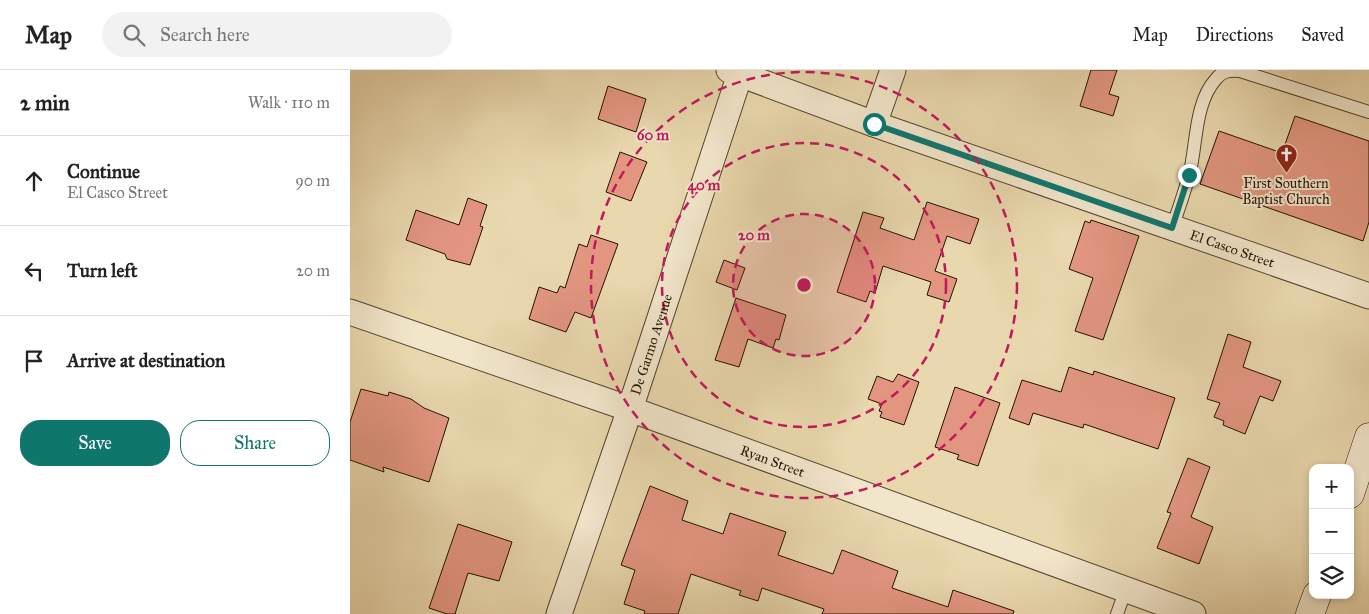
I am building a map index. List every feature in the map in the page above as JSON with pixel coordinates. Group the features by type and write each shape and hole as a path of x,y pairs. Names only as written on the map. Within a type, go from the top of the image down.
{"main road":[{"path":"1354,482 1369,437"},
{"path":"1310,614 1315,599"}],"street":[{"path":"874,124 893,70"},
{"name":"El Casco Street","path":"734,72 874,124 1369,296"},
{"name":"De Garmo Avenue","path":"559,614 630,409 734,72"},
{"name":"Ryan Street","path":"350,312 630,409 1193,614"}],"lane":[{"path":"1172,228 1189,175 1202,110 1208,91 1221,74 1230,70 1261,76 1369,112"},
{"path":"1117,614 1126,590"}],"building":[{"path":"1091,70 1117,70 1109,94 1119,97 1113,116 1080,106"},
{"path":"608,86 646,99 636,132 598,119"},
{"name":"First Southern Baptist Church","path":"1295,116 1369,141 1369,222 1363,241 1200,184 1219,131 1282,153"},
{"path":"620,152 647,162 631,201 606,192"},
{"path":"468,198 487,205 480,226 483,227 470,265 447,259 445,254 406,240 416,210 459,225"},
{"path":"927,202 979,219 970,244 947,236 935,271 957,279 949,302 927,295 931,282 883,266 875,293 870,291 866,302 837,292 863,212 884,218 880,228 914,240"},
{"path":"1091,220 1139,236 1103,340 1075,331 1093,278 1069,269 1085,221 1090,223"},
{"path":"591,235 618,244 591,318 575,312 566,332 529,319 539,287 557,293 560,286 565,288 579,244 587,247"},
{"path":"724,260 745,268 737,290 716,282"},
{"path":"736,298 786,315 779,340 776,339 773,348 748,339 739,367 715,360"},
{"path":"1228,334 1251,342 1243,367 1281,381 1273,401 1260,396 1245,434 1223,425 1224,421 1214,417 1220,403 1207,399"},
{"path":"1069,367 1093,375 1094,371 1175,398 1158,449 1084,424 1083,428 1033,413 1029,425 1009,418 1022,380 1061,392"},
{"path":"898,374 919,382 904,425 880,417 882,412 879,411 882,404 868,399 877,376 893,382"},
{"path":"955,387 1000,403 978,466 957,459 959,455 935,447"},
{"path":"361,389 388,396 389,392 411,399 424,408 449,418 429,482 383,467 384,472 350,460 350,422"},
{"path":"1188,458 1210,467 1191,517 1213,527 1199,564 1157,548 1171,513 1167,512"},
{"path":"650,486 688,501 682,520 723,534 730,513 786,532 778,555 833,574 842,550 898,571 892,588 948,607 953,590 1014,611 1013,614 822,614 824,609 762,588 758,601 739,595 741,591 691,574 678,614 644,614 645,611 624,604 635,570 621,565"},
{"path":"458,524 512,542 499,581 468,573 455,614 447,614 429,608"}],"place":[{"name":"First Southern Baptist Church","path":"1286,174"}],"route":[{"path":"874,124 1172,228 1189,175"}]}
